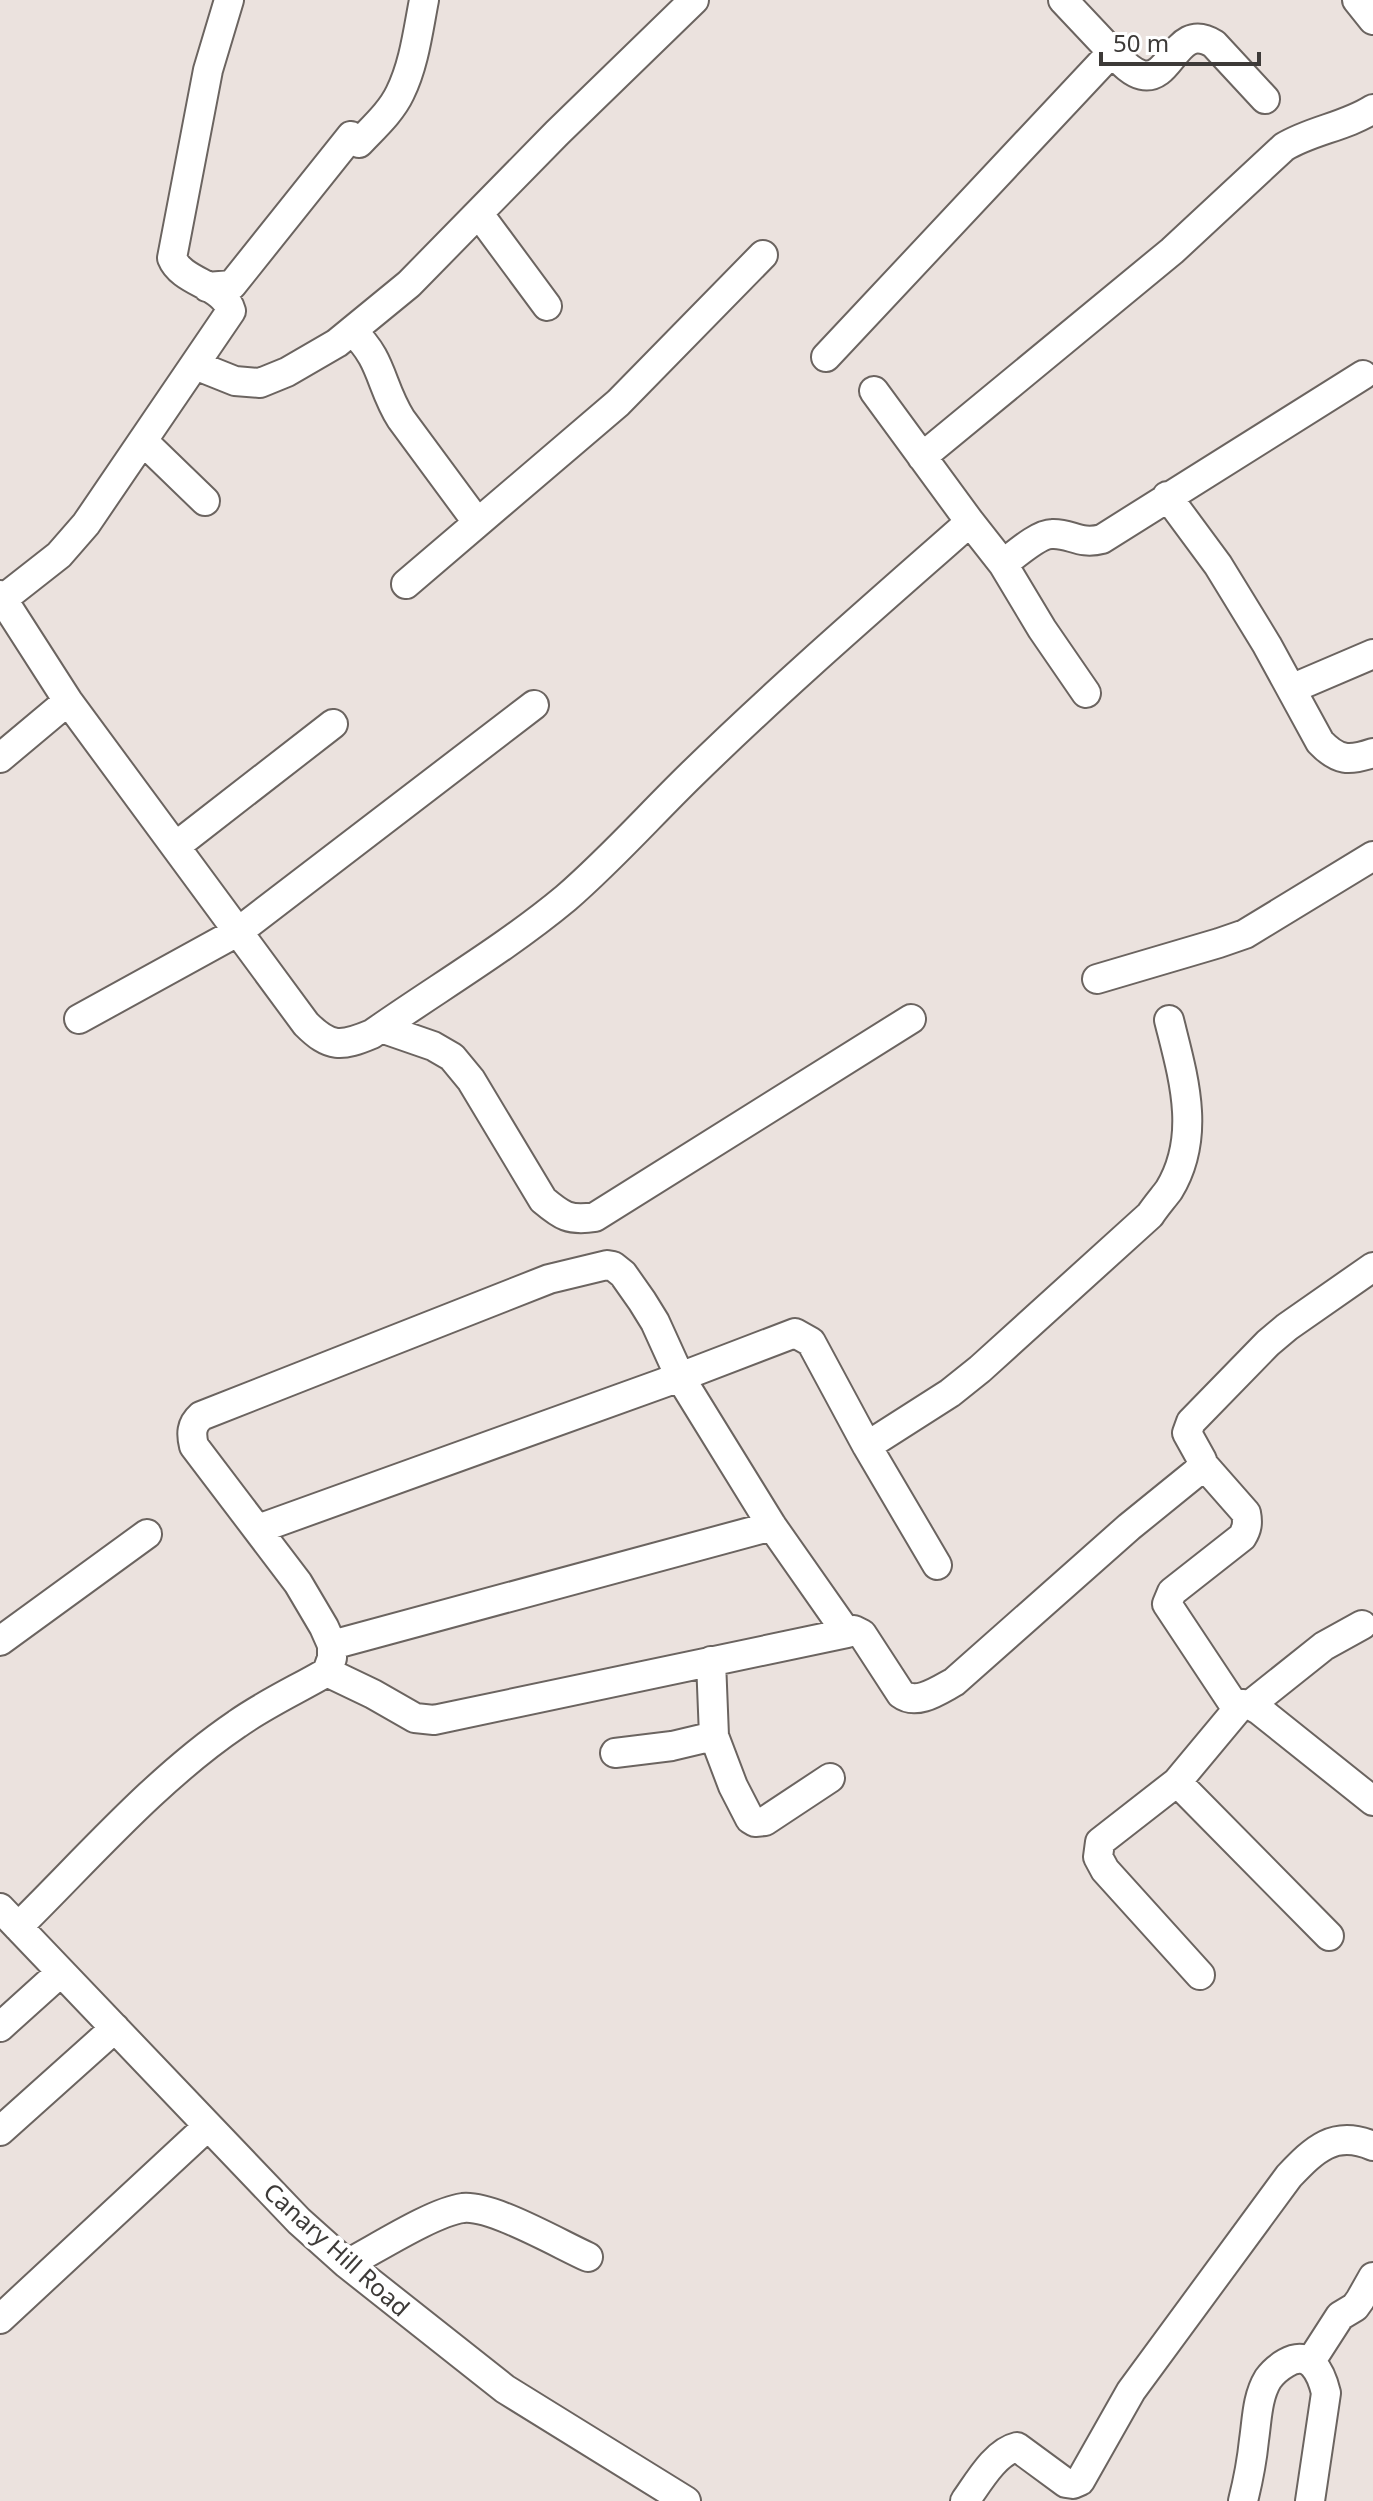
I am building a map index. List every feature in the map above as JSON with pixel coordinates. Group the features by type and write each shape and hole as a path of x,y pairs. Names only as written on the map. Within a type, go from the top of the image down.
{"street":[{"path":"229,0 208,70 172,254 173,262 179,269 227,301 231,311 86,524 59,555 2,597 68,701 306,1024 318,1036 341,1044 381,1028 563,900 614,855 691,775 970,522"},
{"path":"207,287 232,285 355,140 386,115 407,75 424,0"},
{"path":"195,365 235,381 260,383 287,372 337,343 409,284 557,133 694,0"},
{"path":"1063,0 1128,68 1141,75 1151,75 1161,68 1188,41 1195,37 1204,38 1214,44 1265,99"},
{"path":"1357,0 1373,20"},
{"path":"826,357 1112,52"},
{"path":"922,457 1172,251 1284,147 1303,136 1344,124 1373,109"},
{"path":"479,214 547,306"},
{"path":"406,584 618,403 763,255"},
{"path":"352,331 374,356 391,404 477,522"},
{"path":"1003,564 1042,536 1052,534 1090,542 1102,539 1363,375"},
{"path":"874,391 1003,564 1086,693"},
{"path":"143,441 205,501"},
{"path":"1167,496 1218,565 1320,742 1330,752 1346,759 1373,753"},
{"path":"1291,689 1373,654"},
{"path":"0,758 68,701"},
{"path":"79,1019 239,931 534,705"},
{"path":"176,846 333,724"},
{"path":"1097,979 1245,934 1373,856"},
{"path":"381,1028 433,1046 452,1057 471,1080 543,1200 560,1214 577,1220 595,1217 911,1019"},
{"path":"867,1446 950,1393 980,1369 1150,1215 1170,1189 1183,1155 1189,1121 1186,1087 1169,1020"},
{"path":"847,1633 772,1526 680,1377 655,1322 613,1266 549,1279 201,1416 192,1429 194,1446 298,1583 324,1627 330,1659 373,1694 415,1718 434,1720 847,1633 854,1630 862,1634 904,1697 912,1700 936,1691 969,1670 1129,1527 1198,1471 1202,1463"},
{"path":"1373,1267 1297,1319 1268,1343 1191,1422 1188,1437 1202,1463 1246,1513 1248,1522 1242,1537 1172,1592 1167,1604 1243,1707 1373,1801"},
{"path":"258,1529 680,1377 791,1333 801,1334 811,1342 867,1446 937,1565"},
{"path":"9,1918 199,1752 330,1659 772,1526"},
{"path":"0,1641 147,1534"},
{"path":"1200,1975 1105,1870 1098,1857 1100,1842 1177,1782 1243,1707 1324,1646 1362,1625"},
{"path":"711,1661 714,1736 747,1815 755,1822 765,1821 830,1778"},
{"path":"615,1753 672,1746 714,1736"},
{"path":"1177,1782 1329,1936"},
{"name":"Canary Hill Road","path":"9,1918 299,2221 347,2264 505,2389 686,2501"},
{"path":"0,2027 61,1972"},
{"path":"0,2131 115,2028"},
{"path":"0,2319 208,2126"},
{"path":"965,2501 1000,2456 1011,2448 1017,2447 1066,2483 1080,2481 1131,2391 1289,2176 1310,2153 1328,2142 1341,2139 1373,2146"},
{"path":"347,2264 444,2213 465,2208 490,2212 588,2257"},
{"path":"1311,2361 1340,2316 1360,2300 1373,2277"},
{"path":"1243,2501 1257,2418 1268,2380 1279,2367 1302,2357 1311,2361 1326,2393 1310,2501"}]}
